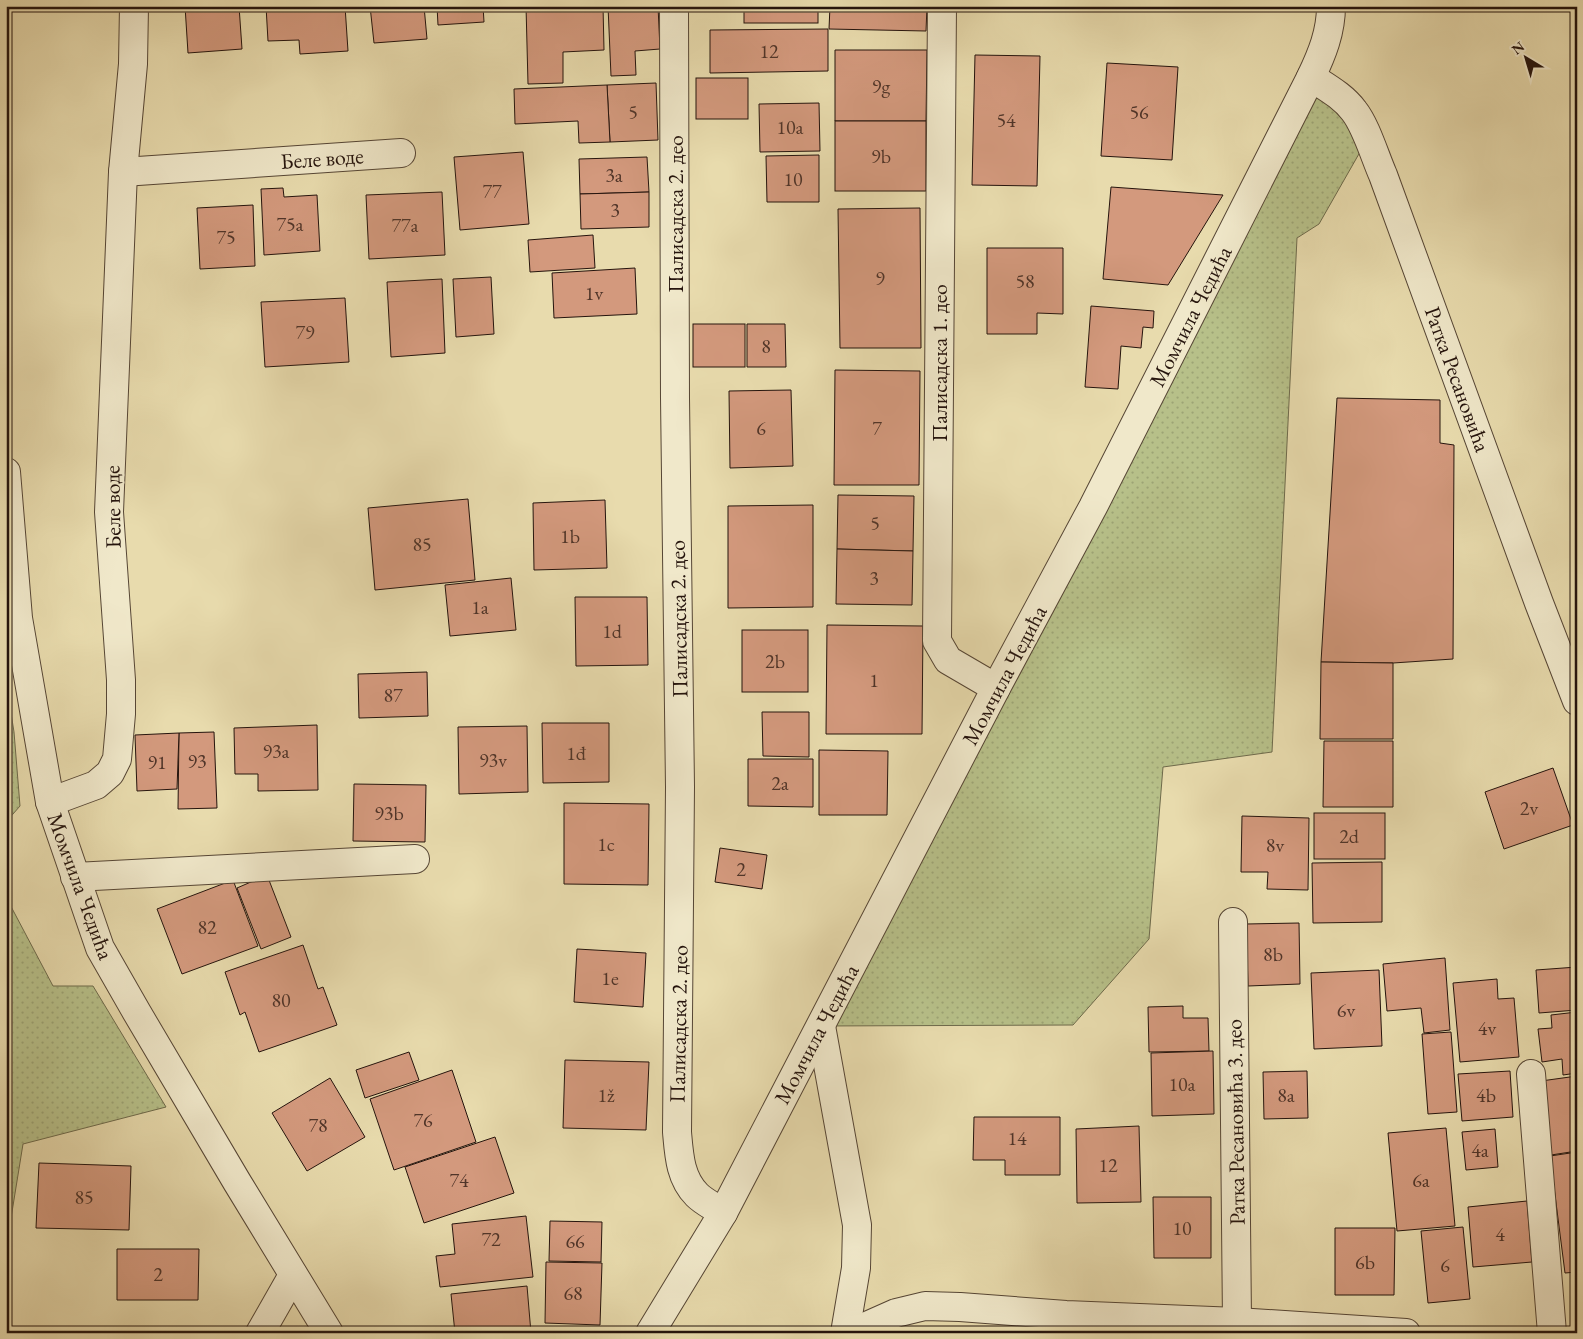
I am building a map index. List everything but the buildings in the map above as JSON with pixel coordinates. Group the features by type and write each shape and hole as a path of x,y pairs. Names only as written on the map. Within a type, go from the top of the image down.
{"street":[{"name":"Беле воде","path":"50,802 96,785 110,773 117,759 121,714 121,680 109,512 123,172 133,64 134,6"},
{"name":"Палисадска 2. део","path":"674,6 675,398 680,788 676,1132 679,1160 686,1181 698,1195 723,1213"},
{"name":"Палисадска 1. део","path":"942,6 937,641 948,660 996,688"},
{"name":"Момчила Чедића","path":"650,1333 723,1213 996,688 1093,507 1311,77 1323,51 1331,18 1330,6"},
{"name":"Ратка Ресановића","path":"1311,77 1337,94 1350,106 1359,118 1368,138 1539,603 1577,701"},
{"name":"Беле воде","path":"123,172 401,153"},
{"name":"Момчила Чедића","path":"6,472 18,618 50,802 100,948 141,1020 329,1333"},
{"path":"76,877 415,858"},
{"name":"Ратка Ресановића 3. део","path":"1233,922 1237,1322"},
{"path":"821,1026 856,1225 856,1268 845,1333"},
{"path":"1531,1074 1552,1333"},
{"path":"260,1333 293,1275"},
{"path":"851,1333 896,1313 925,1306 960,1307 1065,1324 1237,1322 1361,1332 1406,1333"}],"green space":[{"path":"1311,77 1368,138 1319,224 1297,238 1272,752 1163,767 1149,939 1073,1025 821,1026"},
{"path":"6,682 14,732 20,806 6,822"},
{"path":"6,897 53,986 93,986 166,1107 23,1144 6,1249"}]}
